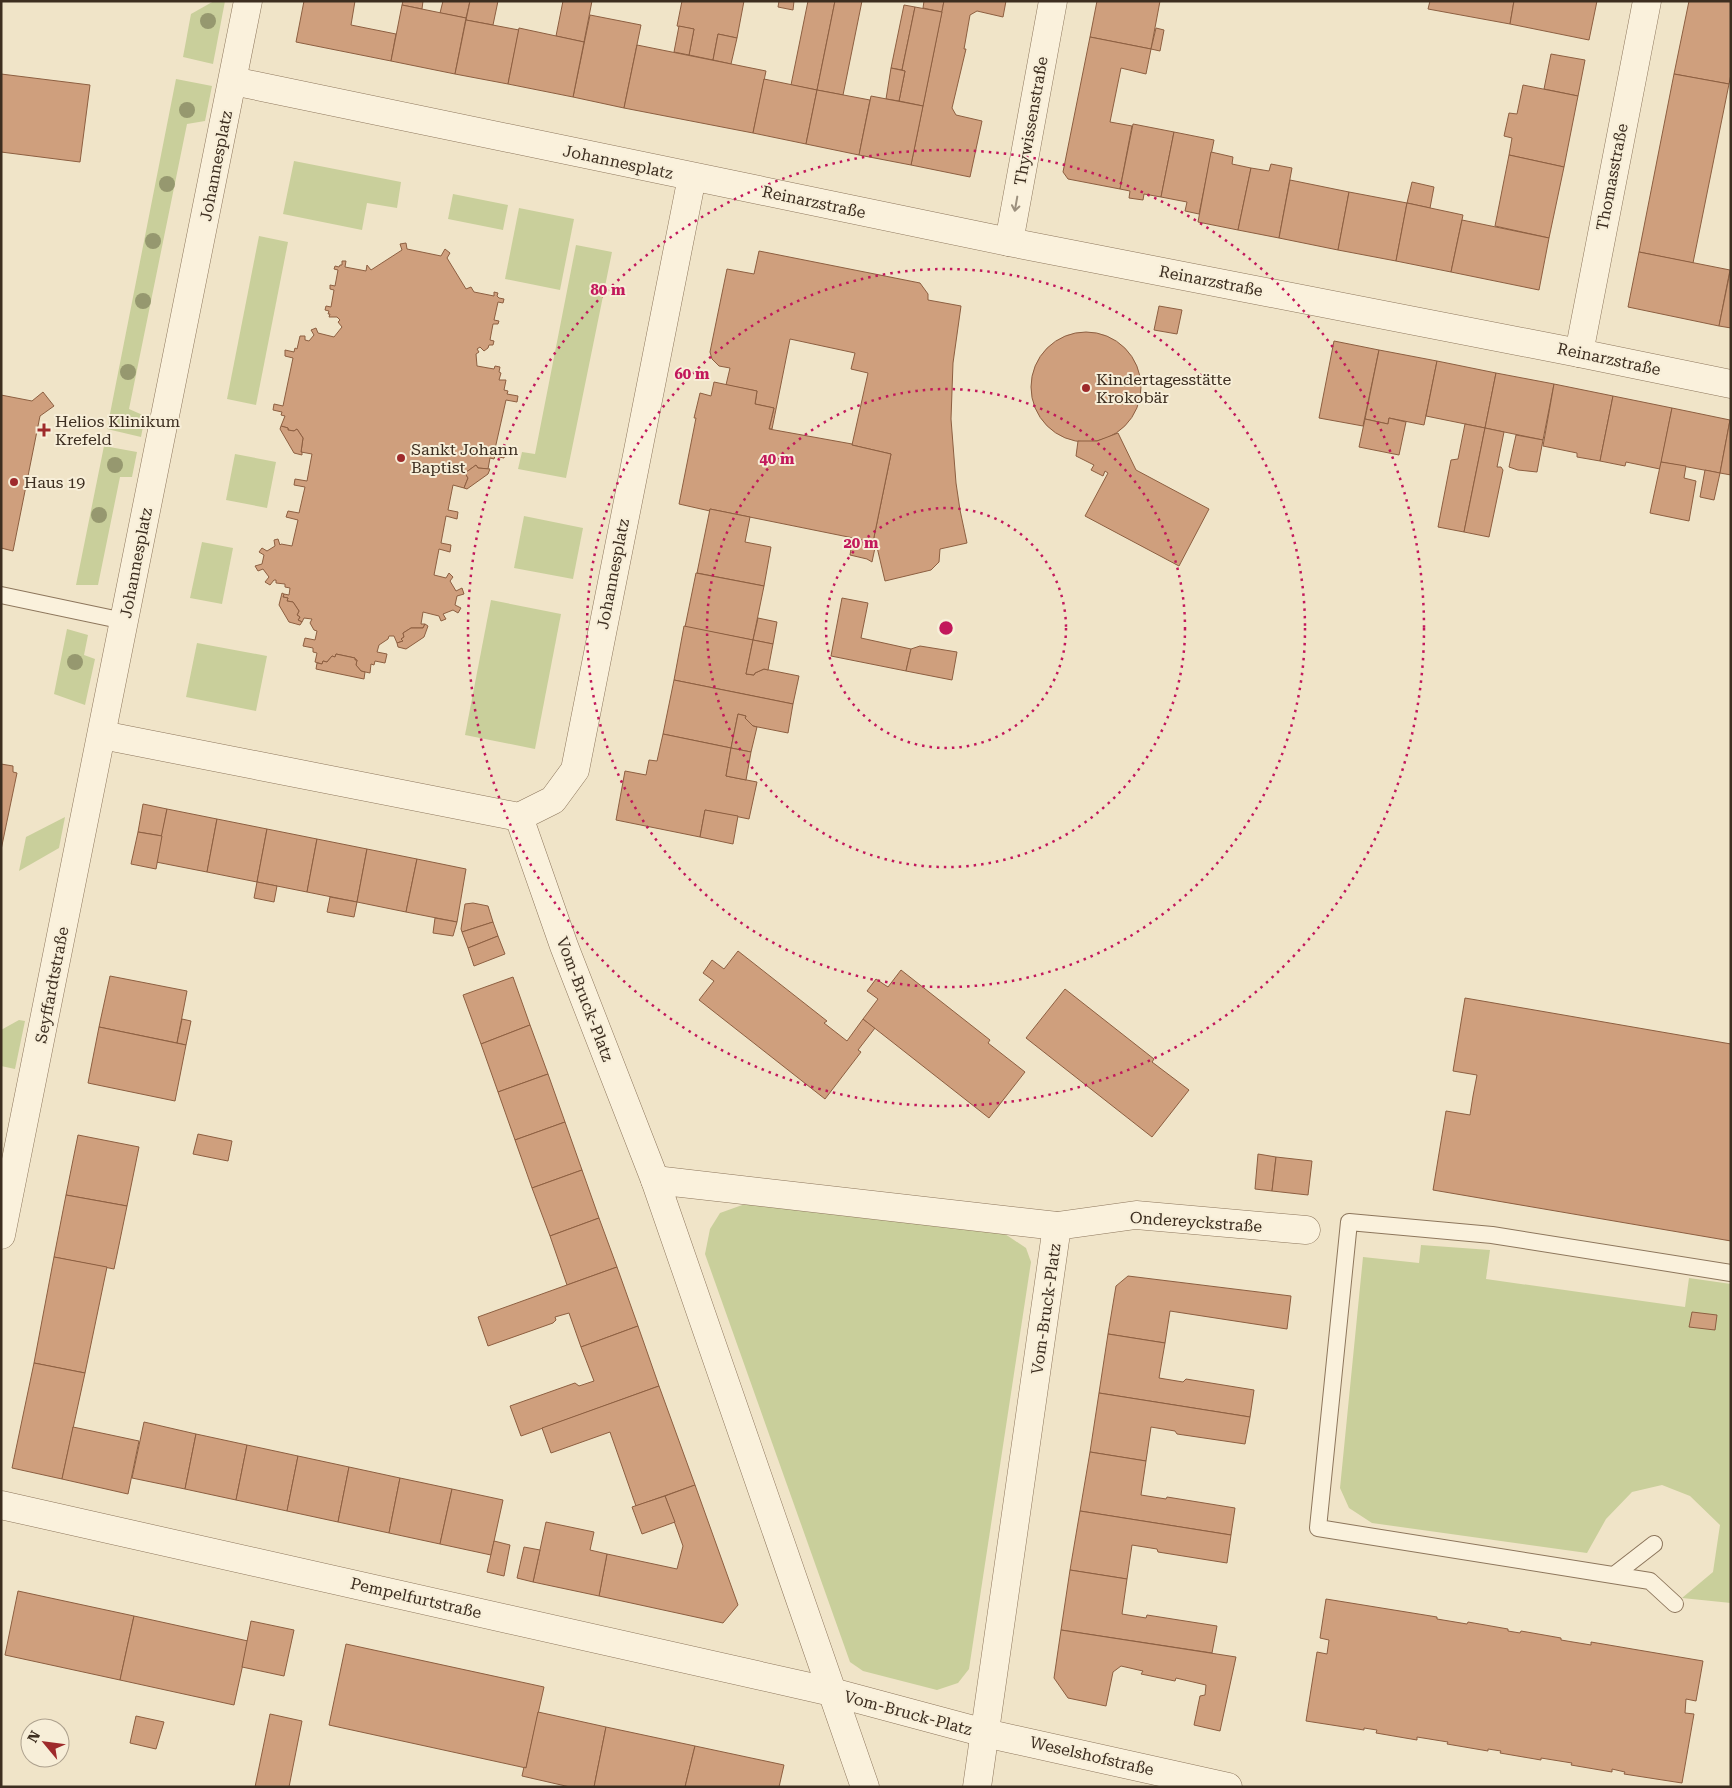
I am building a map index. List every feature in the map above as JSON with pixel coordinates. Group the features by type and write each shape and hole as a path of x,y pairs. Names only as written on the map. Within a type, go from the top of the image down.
{"street":[{"path":"233,81 248,1"},
{"name":"Thywissenstraße","path":"1009,242 1053,1"},
{"name":"Thomasstraße","path":"1579,353 1647,1"},
{"name":"Johannesplatz","path":"102,735 233,81 692,177 574,770 553,800 519,817"},
{"name":"Reinarzstraße","path":"692,177 1009,242 1731,384"},
{"path":"102,735 519,817"},
{"name":"Seyffardtstraße","path":"1,1236 102,735"},
{"name":"Vom-Bruck-Platz","path":"519,817 564,946 655,1180 865,1787"},
{"name":"Vom-Bruck-Platz","path":"655,1180 1057,1226 977,1787"},
{"name":"Ondereyckstraße","path":"1057,1226 1136,1215 1306,1230"},
{"name":"Pempelfurtstraße","path":"1,1505 832,1692"},
{"name":"Vom-Bruck-Platz","path":"832,1692 985,1733"},
{"name":"Weselshofstraße","path":"985,1733 1228,1787"}],"lane":[{"path":"1,595 124,622"},
{"path":"1675,1604 1650,1581 1318,1528 1349,1222 1492,1235 1731,1272"},
{"path":"1614,1575 1654,1544"}],"green space":[{"path":"214,1 225,1 213,64 183,57 191,14"},
{"path":"176,79 212,86 205,121 187,124 129,409 145,416 141,437 107,429"},
{"path":"294,161 401,182 397,208 367,203 362,230 283,214"},
{"path":"453,194 508,205 503,230 448,219"},
{"path":"519,208 574,219 560,290 505,279"},
{"path":"259,236 288,242 256,405 227,399"},
{"path":"576,245 612,252 566,478 518,469 522,452 535,454"},
{"path":"104,446 137,452 132,477 120,477 98,585 76,585"},
{"path":"235,454 276,462 267,508 226,500"},
{"path":"524,516 583,528 573,579 514,568"},
{"path":"202,542 233,548 222,604 190,598"},
{"path":"491,600 561,614 535,749 465,735"},
{"path":"67,629 88,635 84,655 95,659 85,705 54,694"},
{"path":"197,643 267,656 256,711 186,697"},
{"path":"65,817 59,848 19,871 26,837"},
{"path":"19,1020 25,1021 15,1069 1,1066 1,1030"},
{"path":"745,1204 1005,1234 1026,1248 1031,1262 969,1669 958,1683 937,1690 863,1671 850,1662 705,1254 710,1229 720,1213"},
{"path":"1421,1245 1490,1250 1486,1279 1685,1307 1689,1278 1731,1284 1731,1603 1682,1598 1713,1572 1720,1525 1690,1496 1662,1485 1632,1492 1606,1519 1587,1553 1372,1523 1349,1508 1340,1488 1363,1257 1419,1263"}],"building":[{"path":"304,1 355,1 351,25 396,34 391,61 296,42"},
{"path":"403,1 423,1 422,9 402,5"},
{"path":"443,1 470,1 466,18 440,13"},
{"path":"470,1 498,1 493,25 466,20"},
{"path":"563,1 592,1 584,42 556,36"},
{"path":"682,1 744,1 737,38 718,34 713,60 689,55 694,29 677,26"},
{"path":"779,1 794,1 793,10 778,7"},
{"path":"808,1 835,1 817,90 791,85"},
{"path":"835,1 862,1 843,95 817,90"},
{"path":"924,1 944,1 942,12 923,8"},
{"path":"944,1 1006,1 1003,17 977,11 970,15 964,49 966,49 952,108 956,115 982,121 970,177 911,165"},
{"path":"1097,1 1160,1 1151,49 1090,37"},
{"path":"1430,1 1514,1 1510,24 1428,9"},
{"path":"1514,1 1597,1 1589,40 1510,24"},
{"path":"1689,1 1731,1 1731,74 1729,84 1674,74"},
{"path":"402,5 466,18 455,74 391,61"},
{"path":"904,5 915,7 902,70 891,68"},
{"path":"915,7 942,12 923,106 899,101 905,71 902,70"},
{"path":"590,15 641,25 624,108 573,97"},
{"path":"466,20 519,30 508,84 455,74"},
{"path":"679,26 694,29 689,55 674,52"},
{"path":"519,28 584,42 573,97 508,84"},
{"path":"1156,28 1164,30 1160,51 1151,49"},
{"path":"718,34 737,38 731,64 713,60"},
{"path":"1090,37 1151,49 1146,74 1121,68 1110,122 1132,126 1120,189 1068,179 1063,172"},
{"path":"637,45 766,71 753,133 624,108"},
{"path":"1551,54 1585,60 1578,96 1544,89"},
{"path":"891,68 905,71 899,101 886,99"},
{"path":"1,74 90,85 80,162 1,152"},
{"path":"1674,74 1729,84 1693,263 1639,252"},
{"path":"764,79 817,90 806,144 753,133"},
{"path":"1523,85 1578,96 1564,167 1509,155 1512,138 1504,136 1509,113 1517,114"},
{"path":"817,90 870,100 859,155 806,144"},
{"path":"871,96 923,106 911,165 859,155"},
{"path":"1133,124 1174,132 1161,197 1144,194 1143,200 1129,198 1130,191 1120,189"},
{"path":"1174,132 1214,140 1199,214 1185,211 1187,202 1161,197"},
{"path":"1211,152 1233,157 1232,164 1251,168 1238,230 1198,222"},
{"path":"1509,155 1564,167 1549,238 1495,226"},
{"path":"1271,164 1292,168 1279,238 1238,230 1251,168 1269,171"},
{"path":"1290,180 1349,192 1338,250 1279,238"},
{"path":"1412,182 1434,187 1430,208 1407,203"},
{"path":"1349,192 1407,203 1396,261 1338,250"},
{"path":"1407,203 1463,215 1451,272 1396,261"},
{"path":"1462,220 1549,238 1539,290 1451,272"},
{"name":"Sankt Johann Baptist","path":"406,243 407,249 441,256 445,249 450,253 447,258 466,289 471,287 474,292 494,296 494,292 498,293 497,296 499,298 504,299 503,303 498,302 494,320 499,321 498,324 493,324 490,340 494,341 493,345 489,345 484,351 480,347 477,349 479,352 476,354 477,366 494,369 495,366 500,367 499,380 506,380 504,390 508,391 507,394 518,396 517,402 506,400 495,449 505,451 504,458 495,456 494,459 490,458 488,469 478,468 476,465 465,473 468,478 464,488 453,485 448,510 458,512 457,519 446,516 441,543 451,545 450,552 439,549 434,575 446,578 449,573 453,577 450,581 456,591 462,588 464,594 457,596 455,605 461,608 458,613 453,610 443,614 446,619 441,621 439,616 423,612 421,624 425,624 423,628 411,628 403,633 404,637 401,639 403,641 397,643 394,636 389,636 388,639 379,645 377,652 387,654 385,663 375,661 374,665 371,664 370,673 361,671 356,665 357,660 355,658 336,654 335,657 332,656 327,662 323,661 322,664 315,662 317,653 313,652 313,648 303,646 305,638 315,640 317,631 314,630 310,623 312,619 304,618 302,622 298,620 300,617 297,615 299,611 293,602 287,601 288,598 283,597 284,594 289,595 290,588 285,587 285,584 276,583 276,580 270,585 265,582 269,577 263,569 258,571 255,566 262,564 264,555 259,552 262,548 267,551 275,546 274,540 278,539 280,545 292,546 298,520 286,517 288,511 299,513 305,487 294,485 295,479 307,481 312,454 301,452 303,438 297,429 294,431 288,430 288,428 281,426 285,416 281,415 282,412 273,410 274,404 283,406 293,358 285,356 285,350 294,352 295,348 297,349 300,336 305,336 305,340 309,341 314,335 311,330 316,328 318,333 334,337 342,327 337,317 329,317 329,311 325,310 326,306 331,307 334,290 330,289 330,285 335,286 338,270 334,269 335,266 339,267 342,265 342,261 346,261 345,267 366,271 367,265 371,270 402,250 400,244"},
{"path":"759,251 920,283 928,294 928,300 961,306 953,363 951,419 956,483 967,543 940,549 939,562 931,570 885,581 876,543 873,542 891,454 852,445 868,373 851,369 855,353 790,339 772,429 769,429 774,408 755,404 757,391 726,385 730,368 719,366 712,359 710,352 727,269 754,274"},
{"path":"1639,252 1730,270 1719,326 1628,307"},
{"path":"1731,272 1731,328 1719,326"},
{"path":"1159,306 1182,310 1177,334 1154,330"},
{"name":"Kindertagesstätte Krokobär","path":"1086,332 1107,336 1125,348 1137,366 1141,387 1137,408 1125,426 1107,438 1086,442 1065,438 1047,426 1035,408 1031,387 1035,366 1047,348 1065,336"},
{"path":"1334,341 1379,350 1363,426 1319,418"},
{"path":"1379,350 1437,361 1424,425 1389,418 1388,424 1365,419"},
{"path":"1437,361 1496,373 1485,428 1426,416"},
{"path":"1496,373 1554,384 1543,440 1485,428"},
{"path":"714,382 757,391 755,404 774,408 769,429 852,444 891,454 873,542 679,504 700,393 711,396"},
{"path":"1554,384 1613,396 1600,461 1577,457 1577,453 1543,446"},
{"name":"Haus 19","path":"43,392 54,406 40,416 13,551 1,548 1,395 32,401"},
{"path":"1613,396 1672,408 1660,469 1626,462 1625,466 1600,461"},
{"path":"1672,408 1730,420 1720,473 1661,462"},
{"path":"1389,418 1406,422 1399,455 1359,447 1365,419 1388,424"},
{"path":"1731,420 1731,475 1720,473"},
{"path":"1465,424 1485,428 1464,532 1438,527 1451,460 1458,459"},
{"path":"281,426 288,428 288,430 294,431 297,429 303,438 302,455 294,453 280,429"},
{"path":"1485,428 1504,432 1497,467 1501,467 1503,470 1489,537 1464,532"},
{"path":"1118,433 1136,470 1209,509 1179,566 1085,516 1108,473 1105,471 1103,476 1091,470 1094,465 1076,456 1078,441 1097,441"},
{"path":"1516,435 1543,440 1537,472 1509,467"},
{"path":"1661,462 1686,466 1684,478 1696,481 1689,521 1650,513"},
{"path":"476,465 478,468 490,469 488,474 467,489 464,488 468,478 465,473"},
{"path":"1705,470 1720,473 1714,500 1700,497"},
{"path":"710,509 750,517 745,542 771,547 764,586 697,573"},
{"path":"853,538 876,543 872,562 850,555"},
{"path":"696,573 764,586 753,640 685,627"},
{"path":"282,593 284,594 283,597 288,598 287,601 293,602 299,611 297,615 300,617 298,620 302,622 300,625 289,622 279,605"},
{"path":"842,598 868,603 861,638 911,649 906,671 831,656"},
{"path":"758,618 777,622 773,644 753,640"},
{"path":"425,624 428,626 424,637 406,649 398,647 397,643 403,641 401,639 404,637 403,633 411,628 423,628"},
{"path":"684,626 753,640 746,674 754,675 764,669 799,676 793,704 674,680"},
{"path":"753,640 773,644 768,670 764,669 754,675 746,674"},
{"path":"920,646 957,652 952,680 906,671 911,649"},
{"path":"336,654 355,658 357,660 356,665 361,671 365,672 364,679 316,669 317,663 327,662 332,656 335,657"},
{"path":"674,680 793,704 788,733 753,726 745,718 746,716 738,714 731,748 663,734"},
{"path":"738,714 746,716 745,718 753,726 757,727 751,752 731,748"},
{"path":"663,734 731,748 726,776 757,782 749,819 705,810 700,837 616,820 625,771 646,775 649,760 657,761"},
{"path":"731,748 751,752 746,780 726,776"},
{"path":"1,764 13,766 13,772 17,773 1,850"},
{"path":"143,804 167,809 162,836 138,832"},
{"path":"167,809 217,819 207,872 156,862"},
{"path":"705,810 738,816 733,844 700,837"},
{"path":"217,819 267,829 257,882 207,872"},
{"path":"267,829 317,839 307,892 257,882"},
{"path":"138,832 162,836 156,869 131,864"},
{"path":"317,839 367,849 357,902 307,892"},
{"path":"367,849 417,859 406,912 357,902"},
{"path":"417,859 466,869 457,922 406,912"},
{"path":"257,882 277,886 274,902 254,898"},
{"path":"330,897 357,902 354,917 327,912"},
{"path":"473,903 488,906 493,922 462,932 465,904"},
{"path":"435,918 457,922 453,936 433,933"},
{"path":"493,922 498,936 468,948 462,932"},
{"path":"498,936 505,954 474,966 468,948"},
{"path":"738,951 827,1021 824,1023 847,1041 863,1019 875,1028 858,1050 861,1052 825,1099 699,1000 714,981 703,973 712,960 724,969"},
{"path":"901,970 990,1040 988,1043 1025,1072 989,1118 863,1019 878,999 867,991 876,979 888,987"},
{"path":"110,976 187,991 177,1043 99,1027"},
{"path":"513,977 530,1025 481,1044 463,995"},
{"path":"1065,989 1154,1059 1152,1062 1189,1090 1152,1137 1026,1038"},
{"path":"1465,998 1731,1044 1731,1241 1433,1190 1446,1111 1470,1115 1477,1075 1453,1071"},
{"path":"182,1019 191,1021 186,1045 177,1043"},
{"path":"530,1025 548,1074 498,1092 481,1044"},
{"path":"99,1027 186,1045 175,1101 88,1083"},
{"path":"548,1074 565,1122 515,1140 498,1092"},
{"path":"565,1122 582,1170 532,1188 515,1140"},
{"path":"198,1134 232,1141 228,1161 193,1154"},
{"path":"78,1135 139,1147 127,1206 66,1195"},
{"path":"1258,1154 1276,1157 1272,1191 1255,1189"},
{"path":"1276,1157 1312,1161 1308,1195 1272,1191"},
{"path":"582,1170 599,1218 550,1236 532,1188"},
{"path":"66,1195 127,1206 114,1269 54,1257"},
{"path":"599,1218 617,1267 567,1285 550,1236"},
{"path":"54,1257 107,1267 85,1373 34,1363"},
{"path":"617,1267 638,1326 581,1347 569,1313 555,1317 556,1320 553,1323 488,1346 478,1317"},
{"path":"1128,1276 1291,1296 1287,1329 1170,1311 1165,1343 1108,1334 1116,1286"},
{"path":"1692,1312 1717,1315 1715,1330 1689,1327"},
{"path":"638,1326 659,1386 521,1436 510,1406 575,1383 579,1386 594,1381 581,1347"},
{"path":"1108,1334 1165,1343 1159,1378 1183,1382 1186,1379 1254,1390 1250,1417 1099,1393"},
{"path":"34,1363 85,1373 62,1479 12,1468"},
{"path":"659,1386 695,1485 636,1506 610,1432 551,1453 542,1428"},
{"path":"1099,1393 1250,1417 1245,1444 1177,1434 1175,1431 1151,1427 1146,1461 1090,1452"},
{"path":"144,1422 196,1434 185,1489 132,1478"},
{"path":"73,1427 139,1441 128,1494 62,1479"},
{"path":"196,1434 247,1445 236,1500 185,1489"},
{"path":"247,1445 298,1456 287,1511 236,1500"},
{"path":"1090,1452 1146,1461 1141,1495 1166,1499 1167,1497 1235,1508 1231,1535 1080,1511"},
{"path":"298,1456 349,1467 338,1522 287,1511"},
{"path":"349,1467 400,1478 389,1533 338,1522"},
{"path":"400,1478 452,1489 440,1544 389,1533"},
{"path":"695,1485 738,1605 723,1623 599,1596 607,1554 677,1569 683,1546 665,1496"},
{"path":"452,1489 503,1500 491,1555 440,1544"},
{"path":"665,1496 675,1522 642,1534 632,1507"},
{"path":"1080,1511 1231,1535 1227,1563 1158,1552 1157,1549 1132,1545 1127,1579 1070,1570"},
{"path":"546,1522 594,1532 590,1550 607,1554 599,1596 533,1582"},
{"path":"494,1541 510,1545 504,1576 487,1572"},
{"path":"524,1547 540,1550 533,1582 517,1578"},
{"path":"1070,1570 1127,1579 1122,1614 1146,1618 1147,1615 1217,1626 1212,1653 1061,1630"},
{"path":"18,1591 134,1616 120,1680 5,1655"},
{"path":"1326,1599 1437,1617 1437,1619 1467,1624 1468,1622 1508,1629 1508,1631 1520,1633 1521,1631 1591,1645 1591,1642 1703,1661 1696,1701 1686,1699 1685,1713 1694,1714 1682,1783 1624,1774 1625,1772 1612,1769 1612,1772 1571,1765 1572,1763 1541,1758 1541,1760 1500,1753 1501,1751 1488,1749 1488,1751 1447,1744 1448,1742 1417,1737 1417,1740 1376,1733 1377,1730 1364,1728 1364,1730 1306,1721 1317,1652 1327,1654 1329,1640 1320,1638"},
{"path":"134,1616 248,1641 234,1705 120,1680"},
{"path":"251,1621 294,1630 284,1676 242,1667"},
{"path":"1061,1630 1236,1657 1220,1731 1194,1725 1200,1696 1205,1695 1206,1685 1176,1678 1175,1681 1141,1674 1143,1671 1121,1666 1113,1672 1106,1706 1068,1698 1054,1678"},
{"path":"346,1644 544,1687 526,1768 329,1725"},
{"path":"538,1712 606,1727 594,1787 570,1787 522,1776 524,1767 526,1768"},
{"path":"270,1714 302,1721 289,1787 255,1787"},
{"path":"136,1716 164,1722 156,1749 130,1743"},
{"path":"606,1727 695,1746 685,1787 594,1787"},
{"path":"695,1746 784,1765 779,1787 685,1787"}],"place":[{"name":"Kindertagesstätte Krokobär","path":"1086,388"},
{"name":"Helios Klinikum Krefeld","path":"44,430"},
{"name":"Sankt Johann Baptist","path":"401,458"},
{"name":"Haus 19","path":"14,482"}]}
